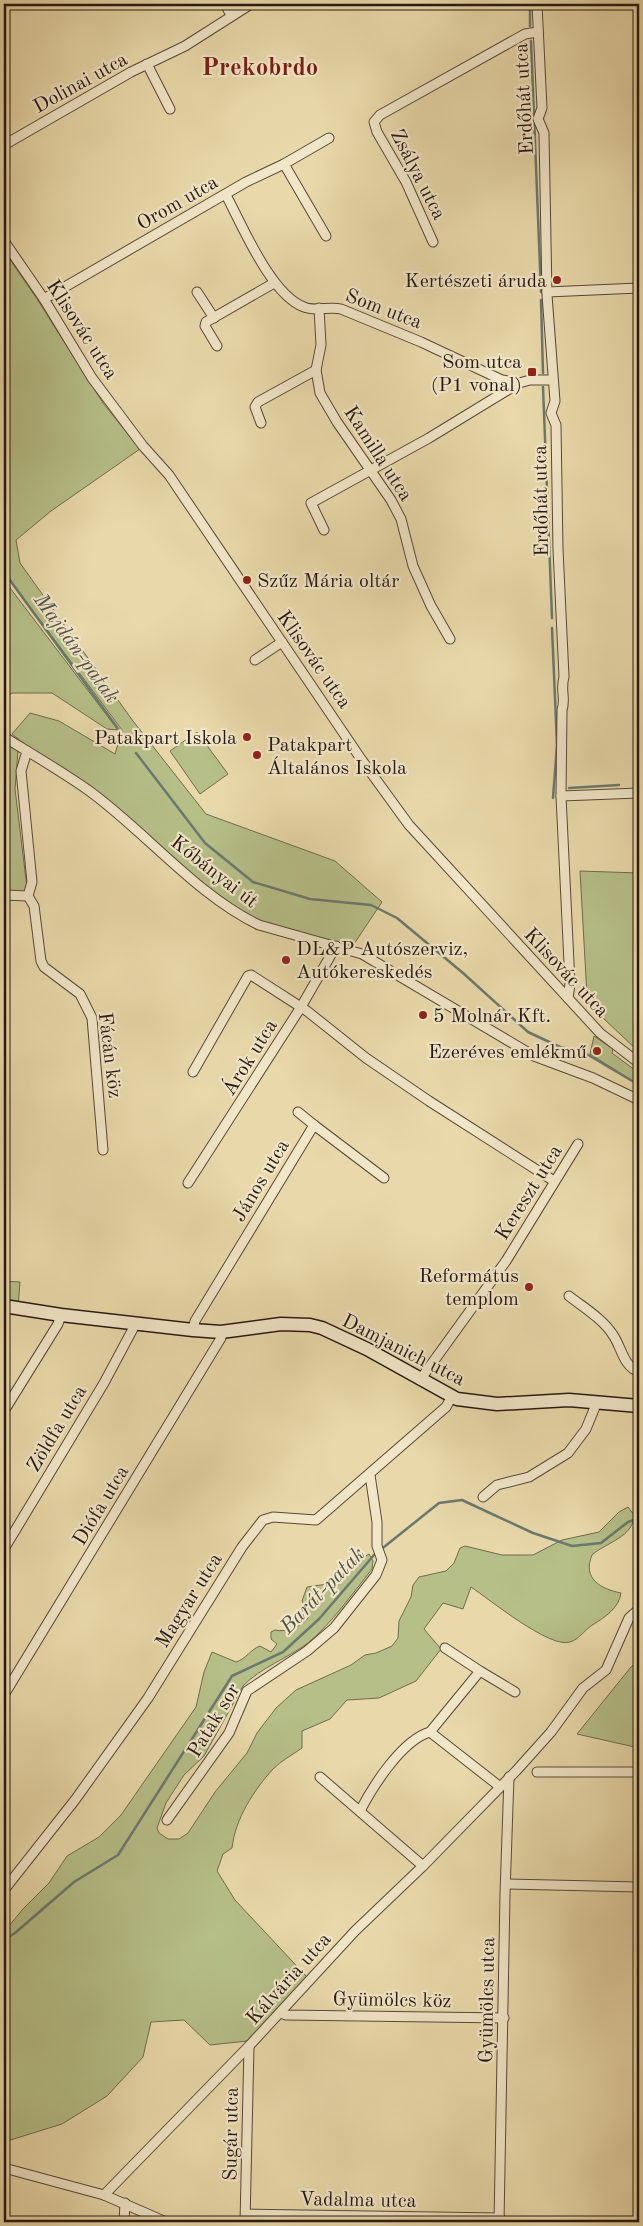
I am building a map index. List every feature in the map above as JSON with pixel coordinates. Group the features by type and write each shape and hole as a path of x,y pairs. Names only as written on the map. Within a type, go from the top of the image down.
{"main road":[{"name":"Damjanich utca","path":"4,1306 135,1324 221,1332 281,1324 297,1324 322,1328 368,1349 451,1398 497,1404 568,1400 639,1406"}],"street":[{"path":"225,4 231,15"},
{"name":"Dolinai utca","path":"4,145 147,64 185,46 251,4"},
{"name":"Erdőhát utca","path":"537,4 542,108 538,119 544,133 547,292 551,380 554,401 551,413 556,425 558,549 564,677 560,688 564,702 562,710 560,796 570,984 568,998"},
{"name":"Zsálya utca","path":"433,242 406,182 377,132 374,122 380,115 525,34 538,32"},
{"name":"Dolinai utca","path":"147,64 170,110"},
{"name":"Orom utca","path":"44,299 329,138"},
{"path":"284,164 326,236"},
{"name":"Som utca","path":"226,195 274,283 304,307 319,308 329,306 356,314 496,377 519,383 530,380 551,380"},
{"name":"Klisovác utca","path":"4,241 44,299 92,378 168,475 361,759 409,825 603,1036 639,1063"},
{"path":"216,346 205,326 206,322 274,283"},
{"path":"547,292 639,288"},
{"path":"197,292 214,318"},
{"name":"Kamilla utca","path":"319,308 321,345 316,370 320,393 371,469 401,519 413,566 430,606 450,639"},
{"path":"261,423 255,407 258,402 316,370"},
{"path":"496,377 500,387 498,396"},
{"path":"324,530 311,503 429,438 519,383"},
{"path":"255,660 282,642"},
{"name":"Kőbányai út","path":"4,737 88,790 238,914 259,925 362,954 534,1056 592,1078 632,1095 639,1100"},
{"path":"4,896 28,896 32,882 21,771 27,751"},
{"path":"560,796 639,793"},
{"name":"Fácán köz","path":"28,896 34,906 41,960 44,967 80,994 92,1018 103,1150"},
{"name":"Árok utca","path":"188,1184 301,1007 336,946"},
{"path":"193,1072 248,976 251,975 301,1007 374,1063 554,1182"},
{"path":"298,1112 384,1178"},
{"name":"János utca","path":"192,1330 195,1321 314,1125"},
{"name":"Kereszt utca","path":"420,1380 506,1261 578,1144"},
{"path":"569,1296 587,1309 613,1334 629,1367 639,1372"},
{"path":"4,1411 58,1324 61,1315"},
{"name":"Zöldfa utca","path":"4,1549 104,1383 135,1324"},
{"name":"Diófa utca","path":"4,1695 221,1338 221,1332"},
{"name":"Magyar utca","path":"4,1890 75,1800 143,1705 242,1547 263,1520 273,1518 316,1520 446,1407 451,1398"},
{"path":"483,1497 497,1485 529,1477 568,1453 586,1429 597,1402"},
{"name":"Patak sor","path":"167,1820 230,1734 247,1691 307,1651 334,1628 376,1575 382,1560 378,1546 377,1522 370,1475"},
{"path":"510,1777 551,1732 583,1688 606,1670 629,1618 639,1609"},
{"path":"445,1648 515,1692"},
{"path":"360,1811 373,1786 387,1767 421,1735 430,1732 480,1671"},
{"path":"430,1732 500,1786"},
{"path":"537,1772 639,1772"},
{"name":"Kálvária utca","path":"104,2195 249,2046 355,1931 423,1866 510,1777"},
{"name":"Gyümölcs utca","path":"499,2220 510,1777"},
{"path":"320,1778 423,1866"},
{"path":"506,1884 639,1887"},
{"name":"Gyümölcs köz","path":"280,2013 286,2015 504,2018"},
{"name":"Sugár utca","path":"246,2218 249,2046"},
{"path":"4,2168 104,2195 166,2222"},
{"path":"124,2222 125,2203"},
{"name":"Vadalma utca","path":"246,2218 499,2220"}],"green space":[{"path":"4,251 103,403 140,449 51,511 16,540 20,563 133,721 206,814 335,861 382,902 350,950 246,919 12,734 30,713 59,721 115,754 122,730 4,572"},
{"path":"4,580 118,730 107,729 52,693 12,693 4,699"},
{"path":"197,732 228,774 200,794 170,751"},
{"path":"4,742 18,751 15,789 28,896 4,895"},
{"path":"580,871 639,873 638,1051 585,1001 587,996"},
{"path":"594,1036 613,1049 612,1053 639,1073 639,1085 590,1054"},
{"path":"4,1281 20,1282 18,1307 4,1306"},
{"path":"628,1507 634,1515 633,1523 629,1529 618,1539 592,1555 590,1563 590,1570 595,1582 607,1589 621,1593 620,1598 611,1612 577,1639 570,1642 561,1642 549,1638 520,1622 471,1587 463,1609 443,1603 424,1629 441,1649 416,1681 379,1698 347,1700 330,1719 302,1731 302,1748 276,1766 259,1786 241,1816 232,1848 223,1854 217,1871 235,1900 307,1977 247,2041 210,2045 184,2020 151,2022 143,2057 107,2096 62,2124 4,2142 4,1932 23,1909 49,1883 67,1856 99,1837 121,1815 196,1707 204,1672 212,1652 236,1662 260,1646 271,1652 277,1644 271,1639 271,1632 295,1628 310,1615 302,1601 307,1587 334,1583 353,1564 369,1554 373,1561 372,1569 325,1627 308,1643 266,1668 243,1686 204,1756 184,1775 166,1803 157,1828 159,1833 168,1839 179,1839 188,1833 215,1792 247,1753 257,1733 276,1708 296,1690 351,1665 365,1655 376,1653 392,1646 398,1638 399,1621 411,1597 413,1585 419,1577 446,1571 454,1563 460,1548 465,1546 502,1555 533,1555 562,1540 599,1532 619,1512"},
{"path":"639,1660 639,1748 577,1734 631,1667"}],"waterway":[{"path":"530,4 530,26"},
{"path":"531,41 541,292"},
{"path":"541,300 543,373"},
{"path":"543,387 552,618"},
{"name":"Majdán-patak","path":"4,572 127,741"},
{"path":"552,628 557,745 553,798"},
{"name":"Majdán-patak","path":"136,753 205,843 253,882 310,899 371,905 397,918 463,973 528,1032 560,1047 585,1053 639,1085"},
{"path":"569,788 619,785"},
{"name":"Barát-patak","path":"4,1940 15,1933 74,1882 118,1855 232,1676 283,1652 319,1619 374,1555 439,1503 462,1500 533,1533 572,1546 601,1543 628,1522 639,1518"}],"place":[{"name":"Kertészeti áruda","path":"557,280"},
{"name":"Som utca (P1 vonal)","path":"532,372"},
{"name":"Szűz Mária oltár","path":"247,580"},
{"name":"Patakpart Iskola","path":"247,737"},
{"name":"Patakpart Általános Iskola","path":"257,755"},
{"name":"DL&P Autószerviz, Autókereskedés","path":"286,960"},
{"name":"5 Molnár Kft.","path":"423,1015"},
{"name":"Ezeréves emlékmű","path":"597,1051"},
{"name":"Református templom","path":"529,1287"}],"district":[{"name":"Prekobrdo","path":"260,66"}]}
